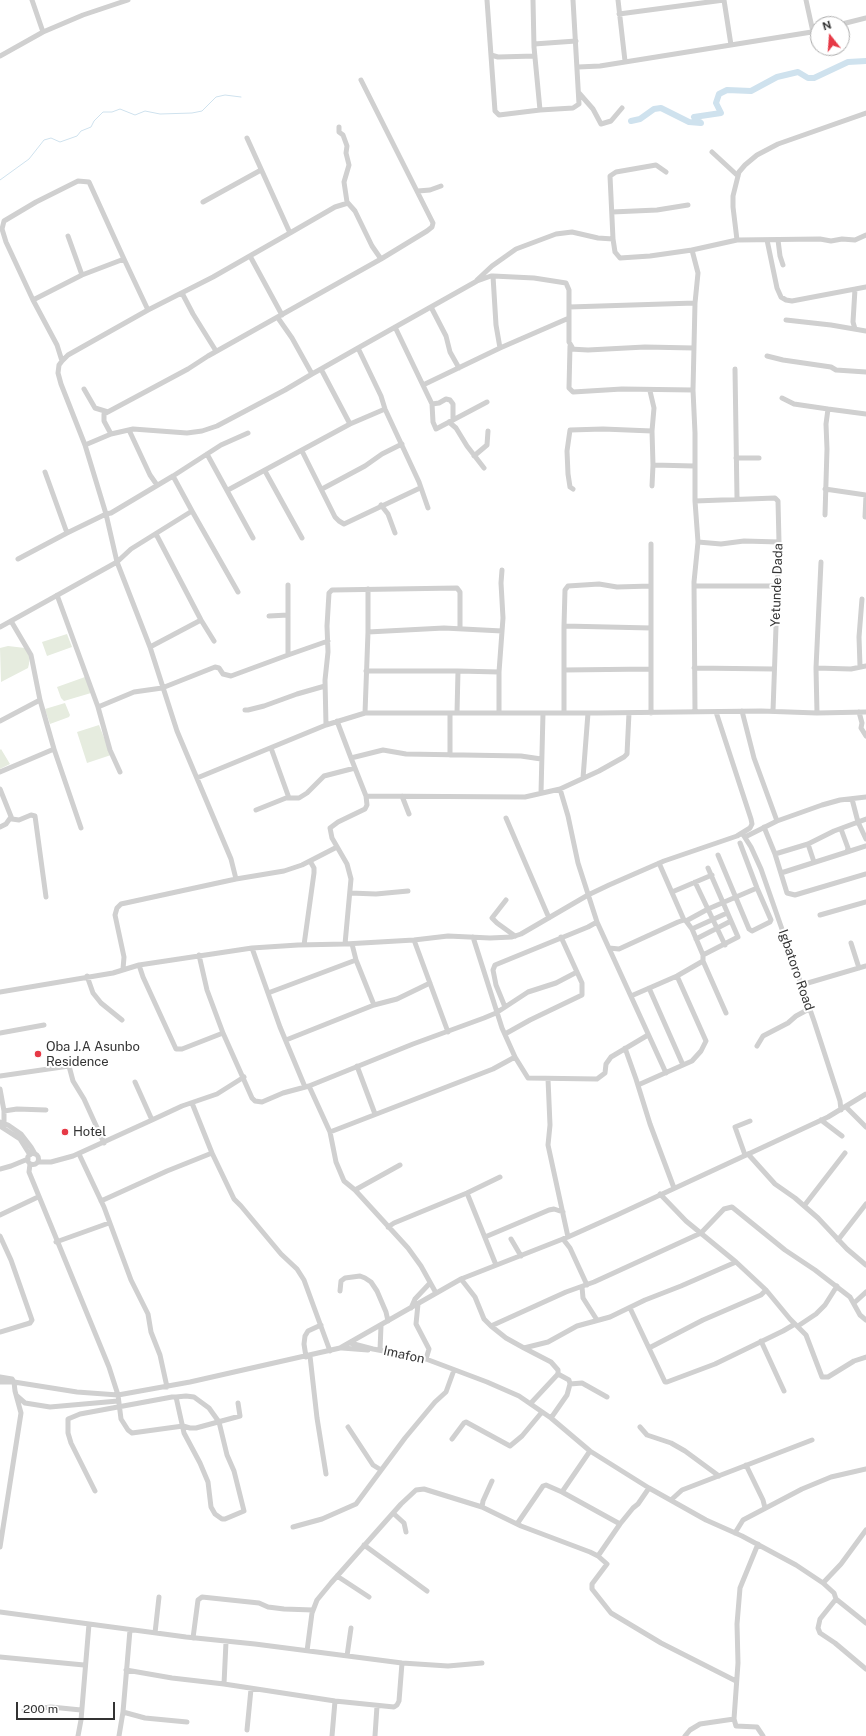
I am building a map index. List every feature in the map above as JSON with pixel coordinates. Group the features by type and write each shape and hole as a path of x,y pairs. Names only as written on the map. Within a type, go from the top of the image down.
{"street":[{"path":"32,0 43,32"},
{"path":"0,56 43,32 83,15 128,0"},
{"path":"488,0 495,113 499,115 540,110 575,108 579,104 574,0"},
{"path":"533,0 534,44 540,110"},
{"path":"618,0 625,61"},
{"path":"619,14 724,0 731,45"},
{"path":"806,0 811,16"},
{"path":"850,22 866,18"},
{"path":"578,67 600,66 810,32"},
{"path":"534,44 576,41"},
{"path":"491,55 498,57 535,56"},
{"path":"111,434 104,414 188,369 216,351 381,259 427,231 433,225 432,219 418,191 360,80"},
{"path":"579,93 593,109 601,124 611,121 622,108"},
{"path":"737,240 733,207 738,176 748,162 769,148 866,113"},
{"path":"339,127 339,132 343,135 347,146 346,153 349,165 344,182 348,203 381,259"},
{"path":"247,138 290,233"},
{"path":"712,152 738,176"},
{"path":"666,172 656,165 611,174 613,239 616,255 620,258 650,256 692,250 737,240 820,238 831,241 842,239 855,240 866,236"},
{"path":"203,202 261,170"},
{"path":"62,361 57,345 33,300 6,242 2,229 3,225 4,222 15,214 78,181 85,181 91,185 148,310"},
{"path":"418,191 430,190 442,186"},
{"path":"236,879 231,859 198,778 177,732 150,647 117,562 106,514 85,445 60,378 59,365 68,355 148,310 250,256 335,207 348,203"},
{"path":"612,212 657,210 688,205"},
{"path":"477,281 492,266 516,249 556,234 572,232 598,238 613,239"},
{"path":"68,236 82,275"},
{"path":"767,240 777,288 781,297 786,300 792,301 866,287"},
{"path":"778,240 783,265"},
{"path":"692,250 698,273 695,303 693,390 695,433 695,501 698,542 694,586 695,712"},
{"path":"250,256 280,316 312,374"},
{"path":"33,300 82,275 124,259"},
{"path":"493,276 496,325 500,348"},
{"path":"85,445 111,434 129,430 138,429 187,434 217,426 285,390 395,326 477,281 493,276 534,278 566,283 569,290 570,344 572,347 570,349 588,350 645,347 694,348"},
{"path":"855,289 853,322 855,329"},
{"path":"182,293 216,351"},
{"path":"569,307 695,303"},
{"path":"431,307 446,336 450,352 459,368"},
{"path":"423,385 500,348 569,318"},
{"path":"786,320 866,331"},
{"path":"395,326 432,404 434,427 436,429 487,402"},
{"path":"570,344 569,388 573,392 622,389 650,391 663,388 693,390"},
{"path":"358,348 382,396 385,409 402,444 428,508"},
{"path":"767,356 783,360 831,367 836,370 866,372"},
{"path":"695,501 721,501 737,498 735,368"},
{"path":"321,369 350,424"},
{"path":"84,389 95,408 108,412"},
{"path":"650,391 654,408 652,431 652,486"},
{"path":"782,398 794,404 866,414"},
{"path":"432,404 439,403 446,399 450,400 453,404 451,421 474,456 484,468"},
{"path":"228,490 350,424 385,409"},
{"path":"824,515 827,449 826,424 828,409"},
{"path":"129,430 150,475 157,485"},
{"path":"573,489 570,487 568,474 567,451 570,430 652,431"},
{"path":"474,456 487,445 488,431"},
{"path":"18,559 106,514 111,513 234,438 248,433"},
{"path":"322,490 365,466 382,454 402,444"},
{"path":"302,451 335,517 344,524 381,505 420,488"},
{"path":"207,454 253,538"},
{"path":"736,458 759,458"},
{"path":"653,465 694,466"},
{"path":"265,471 302,538"},
{"path":"45,472 68,533"},
{"path":"173,476 238,592"},
{"path":"825,489 866,495 865,517"},
{"name":"Yetunde Dada","path":"737,498 776,498 778,501 779,542 776,586 773,711"},
{"path":"381,505 388,514 395,533"},
{"path":"0,627 117,562 131,549 192,511"},
{"path":"156,534 201,620 214,641"},
{"path":"698,542 721,544 744,542 779,542"},
{"path":"650,713 651,544"},
{"path":"817,713 816,668 821,562"},
{"path":"500,713 499,672 502,631 502,570"},
{"path":"564,712 564,590 568,586 599,584 617,587 651,586"},
{"path":"288,585 288,655"},
{"path":"694,586 776,586"},
{"path":"326,725 325,686 328,652 328,613 330,591 335,589 456,588 460,592 460,629"},
{"path":"365,713 368,589"},
{"path":"57,595 98,707 110,750 120,772"},
{"path":"816,668 851,669 863,666 859,637 862,600"},
{"path":"270,616 288,615"},
{"path":"150,647 201,620"},
{"path":"11,621 31,655 40,700 54,749 81,828"},
{"path":"564,626 651,628"},
{"path":"368,632 444,628 502,631"},
{"path":"98,707 134,692 162,688 215,667 219,668 223,674 231,676 328,641"},
{"path":"694,668 774,669"},
{"path":"564,670 651,669"},
{"path":"366,671 408,672 429,670 499,672"},
{"path":"457,713 458,671"},
{"path":"245,710 264,706 325,686"},
{"path":"0,721 40,700"},
{"path":"198,778 326,725 365,713 650,713 742,711 817,713 866,712"},
{"path":"742,711 754,758 777,821"},
{"path":"541,793 543,712"},
{"path":"716,712 751,819 752,824 743,835"},
{"path":"859,712 862,723 861,728 866,736"},
{"path":"583,778 588,713"},
{"path":"366,796 525,796 560,789 624,757 627,754 629,713"},
{"path":"450,714 450,754"},
{"path":"337,721 366,796 367,805 365,809 338,822 330,828 332,838 349,870 352,880 345,944"},
{"path":"271,748 289,798"},
{"path":"0,772 54,749"},
{"path":"351,758 383,750 406,754 522,756 541,758"},
{"path":"256,810 289,798 300,798 324,776 354,768"},
{"path":"0,789 11,818"},
{"path":"560,789 568,816 578,863 597,922 666,1073"},
{"path":"402,796 409,814"},
{"path":"0,992 87,976 113,973 140,965 252,948 352,944 414,940 435,937 490,938 515,936 588,895 659,863 743,835 828,803 866,797"},
{"path":"852,799 858,822 866,839"},
{"path":"11,818 19,820 31,815 35,816 46,897"},
{"path":"0,827 6,824 11,818"},
{"path":"506,818 549,918"},
{"path":"775,854 808,844 866,819"},
{"path":"764,827 775,854 786,891 790,894 795,894 866,874"},
{"path":"841,829 848,852"},
{"name":"Igbatoro Road","path":"743,835 751,847 761,869 843,1108"},
{"path":"718,855 749,929 752,931 770,922 771,920 740,843"},
{"path":"808,844 814,862"},
{"path":"781,873 866,846"},
{"path":"123,970 124,957 115,915 119,906 236,879 284,871 310,861 336,847"},
{"path":"304,945 314,873 314,868 310,861"},
{"path":"659,863 685,921 692,929 726,1013"},
{"path":"631,996 676,976 738,937 708,868"},
{"path":"672,892 712,875"},
{"path":"695,882 716,928 726,945"},
{"path":"610,948 619,949 757,888"},
{"path":"350,893 376,894 408,891"},
{"path":"506,900 492,918 515,936"},
{"path":"820,916 866,902"},
{"path":"692,929 727,913"},
{"path":"696,939 731,921"},
{"path":"505,1007 496,985 494,967 597,922"},
{"path":"473,937 496,1013 515,1057 528,1078 597,1079 605,1073 606,1064 611,1057 648,1035"},
{"path":"505,1034 582,995 582,983 561,937"},
{"path":"414,940 448,1032"},
{"path":"851,943 859,968"},
{"path":"352,944 356,960 374,1005"},
{"path":"252,948 286,1040 307,1087 330,1132 339,1171 344,1181 355,1190 414,1255 436,1293"},
{"path":"614,959 619,949"},
{"path":"199,955 207,990 223,1033 244,1077 252,1098 255,1101 262,1102 307,1087 357,1066 496,1013 528,992 556,983 577,972"},
{"path":"268,994 356,960"},
{"path":"140,965 143,977 176,1049 182,1049 223,1033"},
{"path":"801,985 866,966"},
{"path":"87,976 93,993 101,1003 122,1020"},
{"path":"638,1085 683,1065 699,1055 706,1041 676,976"},
{"path":"286,1040 374,1005 397,999 430,983"},
{"path":"649,988 683,1065"},
{"path":"757,1046 763,1036 788,1023 809,1008"},
{"path":"0,1033 44,1024"},
{"path":"625,1048 650,1124 674,1188"},
{"path":"330,1132 493,1069 515,1057"},
{"path":"0,1076 66,1065 70,1067 73,1081 84,1099 104,1143"},
{"path":"357,1066 375,1114"},
{"path":"31,1158 36,1164 38,1162 52,1162 79,1154 152,1120 217,1094 244,1077"},
{"path":"548,1079 550,1125 548,1145 563,1212 566,1238 585,1286 582,1298 598,1320"},
{"path":"135,1082 152,1120"},
{"path":"0,1089 4,1111 1,1124 20,1134 31,1147 29,1172 56,1242 109,1367 123,1422 128,1430 132,1433 183,1426 190,1428 219,1422 240,1416 238,1404"},
{"path":"16,1395 25,1402 50,1407 118,1398 340,1348 461,1280 566,1238 821,1120 866,1094"},
{"path":"192,1103 212,1153 234,1199 281,1254 297,1269 304,1280 330,1351"},
{"path":"843,1108 866,1127"},
{"path":"4,1111 17,1109 46,1110"},
{"path":"821,1120 842,1136"},
{"path":"750,1121 735,1127 746,1154 770,1180 826,1225 838,1240 866,1265"},
{"path":"101,1201 167,1171 212,1153"},
{"path":"804,1206 845,1153"},
{"path":"79,1154 101,1201 131,1280 148,1314 151,1332 161,1358 167,1387"},
{"path":"0,1169 31,1158 39,1158 38,1162"},
{"path":"355,1190 400,1165"},
{"path":"388,1227 434,1205 467,1193 500,1177"},
{"path":"467,1193 496,1265"},
{"path":"660,1194 674,1210 736,1262 766,1290 806,1335 823,1378 828,1377 854,1361 866,1357"},
{"path":"0,1215 38,1197"},
{"path":"838,1240 866,1204"},
{"path":"491,1326 585,1286 701,1233 724,1209 732,1207 785,1250 837,1286 850,1297 860,1315 866,1320"},
{"path":"485,1236 549,1210 554,1209 563,1212"},
{"path":"56,1242 109,1223"},
{"path":"0,1236 11,1260 32,1320 30,1323 0,1332"},
{"path":"511,1239 520,1256"},
{"path":"524,1348 548,1342 577,1326 610,1317 736,1262"},
{"path":"340,1291 341,1280 360,1276 365,1278 371,1282 377,1291 386,1312 388,1321"},
{"path":"461,1280 475,1297 484,1319 491,1326 506,1338 552,1362 558,1370 558,1374"},
{"path":"411,1308 415,1299 430,1283"},
{"path":"630,1308 665,1382 667,1382 715,1364 761,1341 783,1332 816,1314 825,1305 837,1286"},
{"path":"650,1348 703,1320 761,1295 766,1290"},
{"path":"854,1304 866,1292"},
{"path":"418,1304 416,1324 429,1350 426,1359"},
{"path":"320,1326 308,1331 305,1336 304,1344 308,1356 326,1474"},
{"path":"380,1350 381,1326"},
{"path":"761,1341 784,1391"},
{"path":"350,1343 373,1349"},
{"path":"536,1345 542,1358"},
{"path":"340,1348 373,1349"},
{"name":"Imafon","path":"373,1349 426,1359 502,1389 530,1403 551,1418 590,1451 649,1488 706,1520 779,1555 823,1584 834,1593 836,1599 866,1623"},
{"path":"293,1527 322,1519 356,1504 429,1409 446,1392 454,1370"},
{"path":"551,1418 567,1395 570,1384 569,1380 565,1376 558,1374"},
{"path":"530,1403 558,1374"},
{"path":"0,1377 12,1379 14,1382 21,1413 0,1547"},
{"path":"0,1382 14,1382 118,1398"},
{"path":"570,1384 582,1383 607,1397"},
{"path":"95,1491 71,1443 68,1433 68,1419 80,1414 176,1397 194,1397 202,1401 219,1422 227,1455 234,1471 245,1508 242,1513 225,1519 218,1517 212,1507 208,1482 200,1463 185,1436 176,1397"},
{"path":"452,1439 466,1422 510,1446 522,1436 542,1412"},
{"path":"348,1427 373,1465 381,1470"},
{"path":"640,1427 647,1435 672,1443 686,1451 719,1476"},
{"path":"671,1500 682,1490 812,1440"},
{"path":"562,1492 590,1451"},
{"path":"746,1465 763,1500 765,1508"},
{"path":"735,1533 743,1520 802,1489 822,1480 866,1469"},
{"path":"482,1507 483,1501 492,1481"},
{"path":"517,1524 543,1486 549,1485 620,1524"},
{"path":"598,1556 620,1524 638,1504 649,1488"},
{"path":"307,1651 313,1610 317,1600 393,1513 420,1489 437,1492 482,1507 526,1529 598,1556 607,1564 592,1584 592,1590 611,1613 661,1643 736,1681"},
{"path":"393,1513 404,1523 406,1532"},
{"path":"823,1584 841,1564 866,1530"},
{"path":"758,1544 740,1588 737,1624 734,1720 736,1726 757,1727 763,1736"},
{"path":"364,1545 427,1591"},
{"path":"337,1576 369,1597"},
{"path":"155,1633 159,1597"},
{"path":"193,1638 198,1600 202,1597 259,1603 268,1607 284,1609 313,1610"},
{"path":"836,1599 820,1619 818,1628 820,1632 835,1642 866,1669"},
{"path":"0,1612 193,1638 402,1663 448,1666 482,1663"},
{"path":"78,1736 88,1624"},
{"path":"347,1656 351,1628"},
{"path":"119,1736 123,1712 130,1630"},
{"path":"224,1684 226,1642"},
{"path":"0,1657 84,1665"},
{"path":"126,1670 335,1701 394,1707 397,1706 402,1663"},
{"path":"247,1730 251,1689"},
{"path":"332,1736 335,1701"},
{"path":"375,1736 377,1706"},
{"path":"24,1710 51,1707 81,1710"},
{"path":"123,1712 145,1718 186,1722"},
{"path":"686,1736 690,1730 700,1724 734,1720"}],"shaded area":[{"path":"67,634 72,647 47,656 42,642"},
{"path":"8,646 25,648 30,652 29,664 28,668 1,682 0,648"},
{"path":"85,677 91,693 64,701 61,698 57,687"},
{"path":"65,703 70,715 69,717 50,724 45,709"},
{"path":"99,725 111,755 87,763 77,732"},
{"path":"1,749 10,764 0,769 0,750"}],"waterway":[{"path":"631,121 640,119 654,109 661,108 689,122 701,123 694,117 721,113 716,103 719,94 727,90 751,91 777,77 798,72 808,78 814,78 848,62 866,61"},
{"path":"0,180 29,159 44,140 51,138 60,142 77,136 81,131 91,127 94,121 103,112 112,112 120,109 135,115 145,111 160,114 192,113 202,111 216,97 225,95 241,97"}],"place":[{"name":"Oba J.A Asunbo Residence","path":"38,1054"},
{"name":"Hotel","path":"65,1132"}]}
